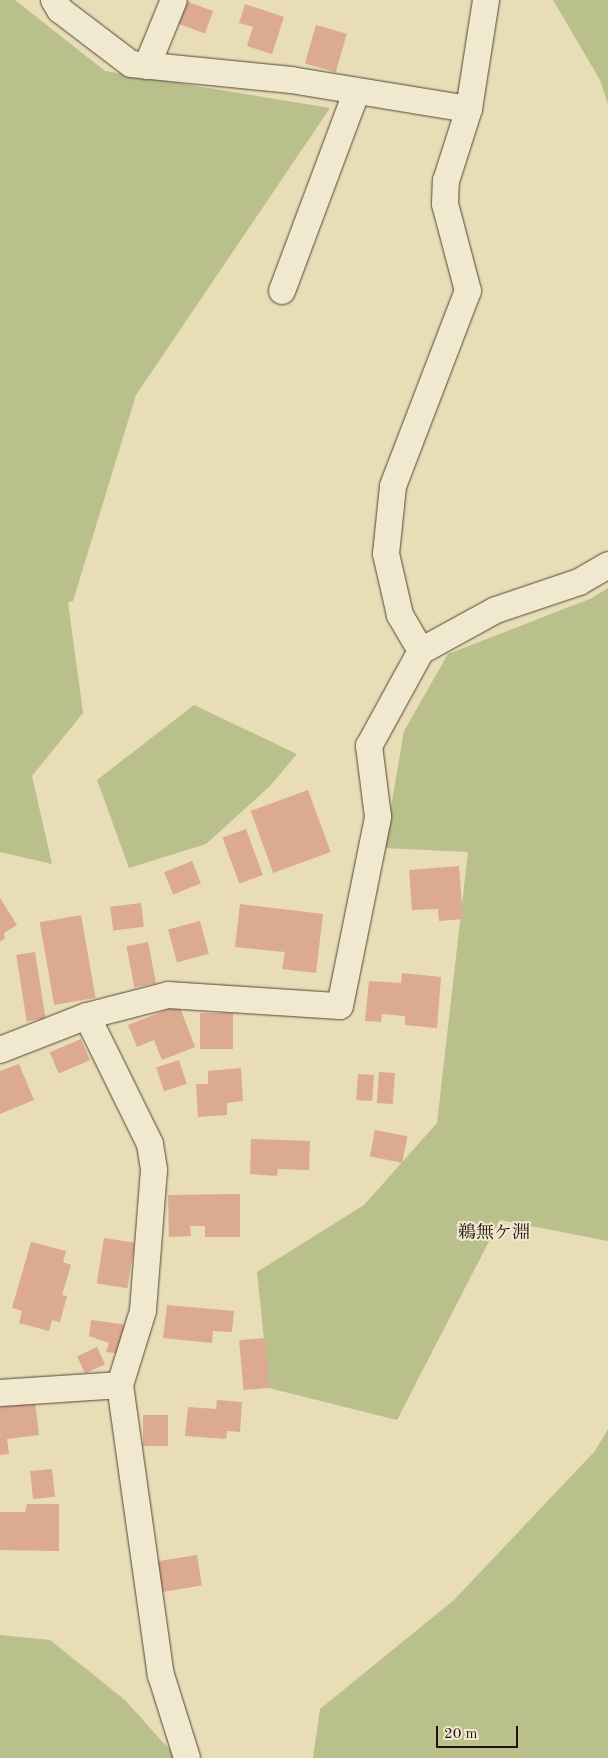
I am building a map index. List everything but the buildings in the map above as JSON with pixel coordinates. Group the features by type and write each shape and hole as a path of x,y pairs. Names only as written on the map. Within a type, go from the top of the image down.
{"street":[{"path":"54,0 60,10 131,64 291,80 356,93 469,109"},
{"path":"147,66 174,0"},
{"path":"422,650 400,615 387,545 393,486 468,291 445,204 446,181 469,109 486,0"},
{"path":"282,291 356,93"},
{"path":"0,1050 87,1016 168,995 340,1006 378,817 369,746 422,650 496,610 579,582 608,565"},
{"path":"87,1016 150,1144 154,1170 143,1311 120,1385 161,1675 187,1758"},
{"path":"0,1393 120,1385"}],"green space":[{"path":"0,0 15,0 105,71 330,108 136,395 73,601 68,602 83,713 32,776 52,864 0,852"},
{"path":"553,0 608,0 608,104 600,80"},
{"path":"608,588 608,1241 500,1220 397,1420 269,1388 257,1272 364,1205 437,1123 468,852 384,848 404,731 448,654 592,598"},
{"path":"194,705 297,754 270,786 206,844 129,868 97,780"},
{"path":"608,1429 608,1758 313,1758 320,1709 454,1600 595,1451"},
{"path":"0,1635 50,1640 125,1700 177,1758 0,1758"}],"district":[{"name":"鵜無ケ淵","path":"494,1233"}]}
